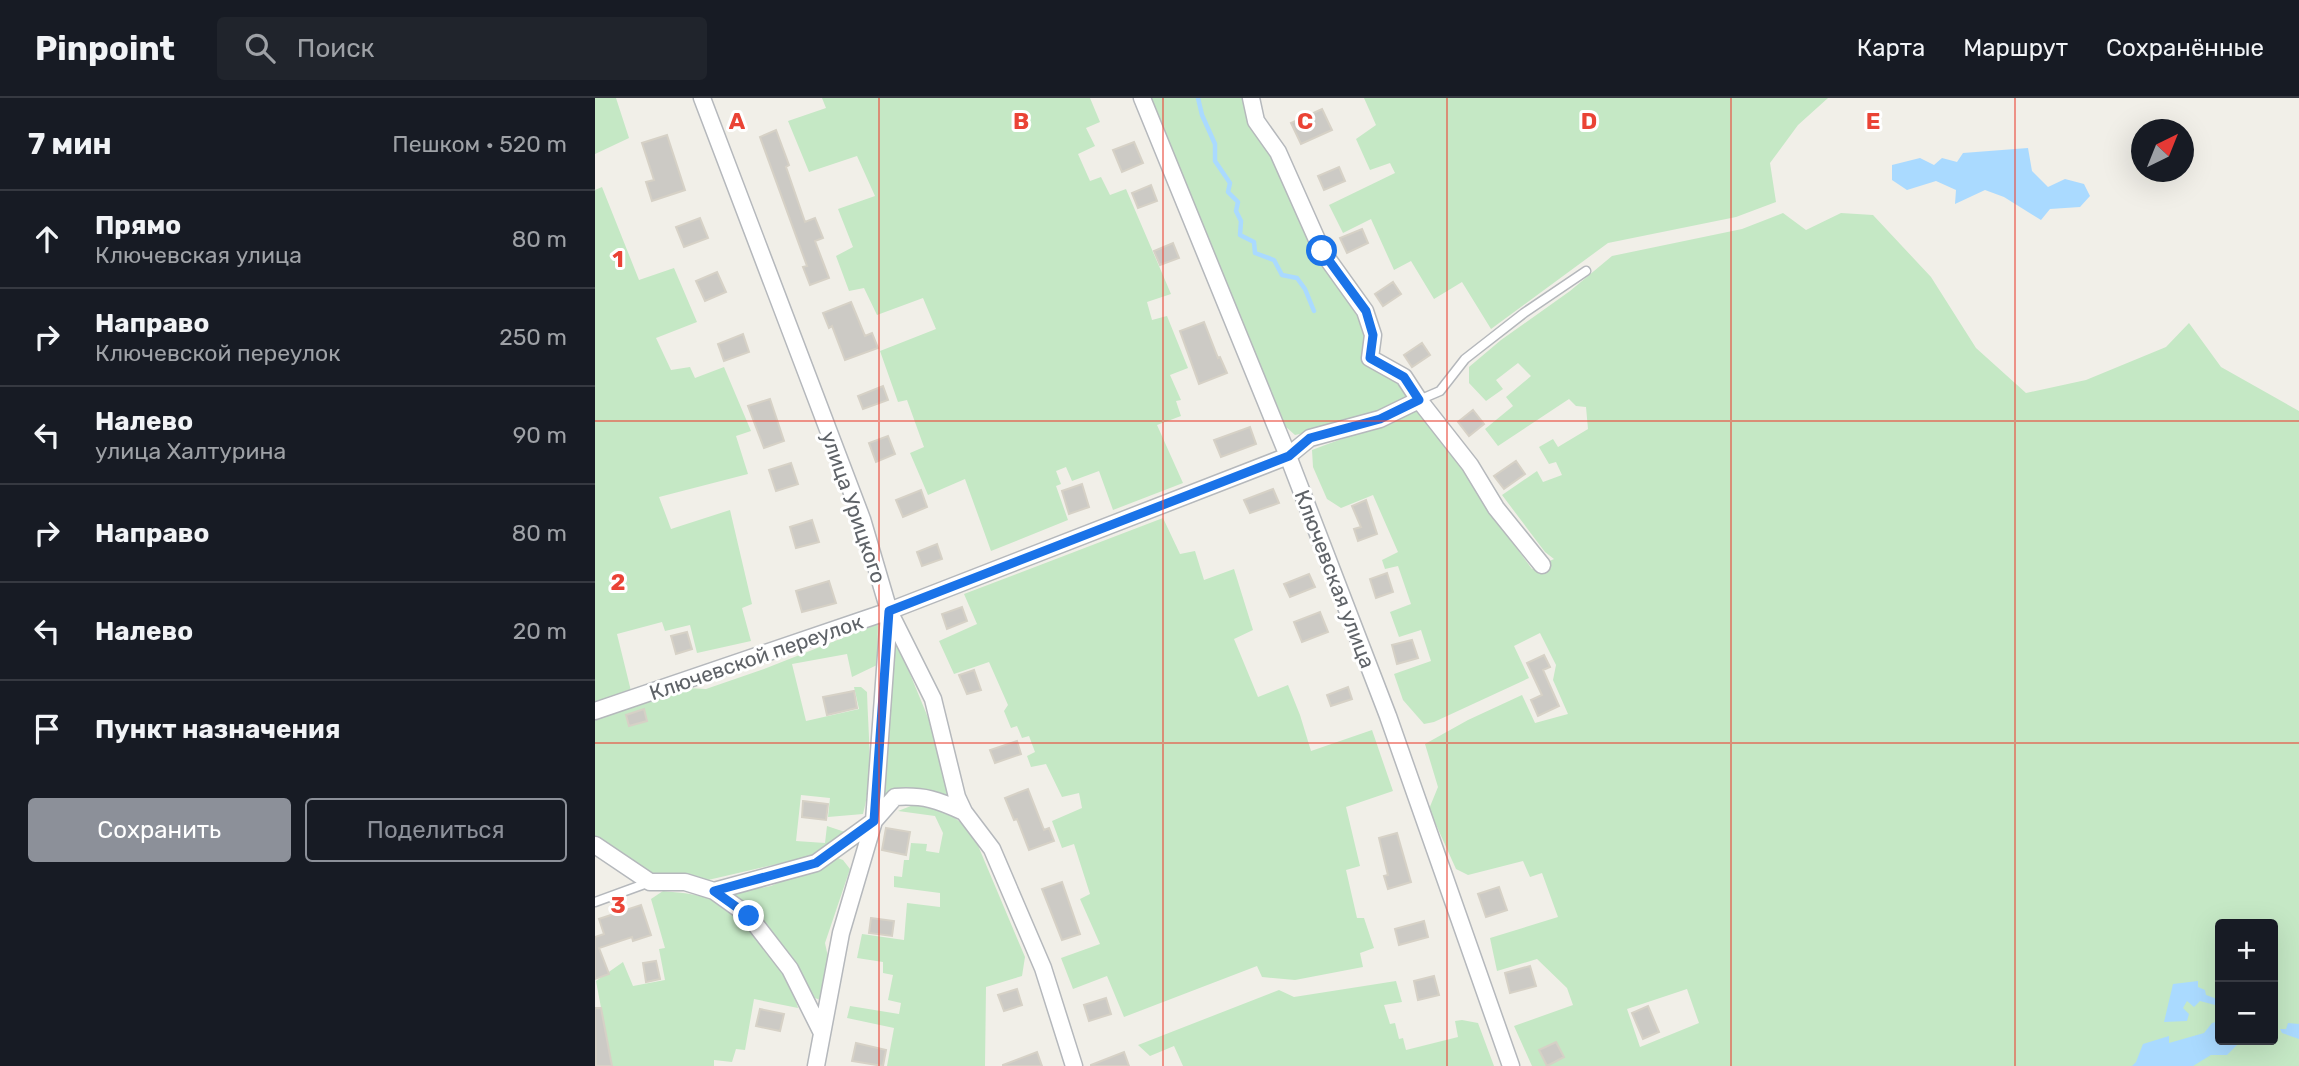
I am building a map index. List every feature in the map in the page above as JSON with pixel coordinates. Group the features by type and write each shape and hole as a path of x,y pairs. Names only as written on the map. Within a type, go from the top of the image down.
{"street":[{"name":"улица Урицкого","path":"702,98 862,519 889,611 933,699 957,797 964,812 992,849 1044,968 1074,1066"},
{"name":"Ключевская улица","path":"1142,98 1289,456 1388,716 1511,1066"},
{"path":"1251,98 1256,121 1278,152 1322,251 1366,311 1373,335 1370,358 1404,377 1471,465 1496,508 1542,565"},
{"name":"Ключевской переулок","path":"595,711 889,611 1289,456 1310,438 1380,419 1419,400"},
{"path":"816,1066 841,933 874,821 889,611"},
{"path":"714,891 816,863 874,821 895,797 916,795 937,799 964,812"},
{"path":"595,845 650,882 685,883 714,891 749,916 790,969 822,1033"}],"lane":[{"name":"Ключевской переулок","path":"1419,400 1440,391 1465,359 1524,313 1586,271"},
{"path":"595,902 650,882"}],"green space":[{"path":"595,98 616,98 629,138 595,154"},
{"path":"822,98 1090,98 1100,122 1086,128 1095,146 1078,154 1090,181 1101,177 1110,195 1126,189 1171,294 1147,302 1152,320 1167,316 1188,368 1170,375 1181,400 1176,401 1181,416 1157,425 1183,483 1113,510 1099,471 1072,481 1066,467 1056,471 1061,484 1056,486 1068,520 991,551 965,479 928,495 910,453 924,447 907,400 898,402 880,351 936,329 923,298 877,315 864,288 849,291 836,256 853,247 838,209 875,196 857,156 809,172 788,121 826,108"},
{"path":"1151,98 1244,98 1274,159 1360,313 1366,337 1362,361 1398,382 1408,399 1367,416 1310,432 1295,435 1286,427"},
{"path":"1364,98 1828,98 1798,125 1770,163 1776,202 1736,217 1608,243 1491,329 1462,282 1434,299 1411,261 1394,270 1371,219 1343,233 1329,205 1395,173 1390,163 1370,170 1356,139 1376,125"},
{"path":"602,187 639,280 674,268 697,322 656,338 671,370 690,367 695,378 724,367 751,431 736,436 748,474 659,497 671,529 730,510 752,604 742,608 751,641 697,653 690,625 665,631 662,622 617,634 631,691 595,703 595,190"},
{"path":"1783,213 1806,230 1841,213 1873,215 1931,277 1976,348 2026,393 2086,380 2166,347 2189,323 2221,367 2299,411 2299,1066 1532,1066 1514,1026 1573,1005 1567,988 1537,959 1497,971 1490,938 1558,917 1542,873 1530,877 1523,861 1468,875 1456,869 1429,809 1438,787 1425,744 1522,695 1535,723 1568,714 1553,680 1556,665 1540,633 1514,646 1529,678 1434,722 1424,724 1403,700 1394,674 1431,661 1421,630 1399,637 1390,612 1411,604 1398,566 1385,569 1382,560 1398,552 1373,495 1341,508 1327,499 1313,467 1312,450 1416,410 1461,462 1483,502 1532,569 1554,559 1545,552 1502,495 1537,471 1543,482 1562,475 1556,462 1549,464 1539,447 1553,439 1558,447 1588,429 1586,407 1576,406 1569,399 1498,446 1485,429 1513,406 1506,397 1531,376 1518,363 1496,380 1503,389 1486,401 1469,383 1469,367 1612,256 1742,229","holes":["1687,989 1699,1023 1640,1047 1627,1009"]},
{"path":"1163,518 1180,554 1195,551 1204,580 1234,569 1253,630 1234,639 1258,697 1288,685 1311,751 1372,730 1393,791 1346,807 1360,866 1346,870 1357,918 1364,918 1374,948 1360,953 1363,967 1295,980 1262,977 1257,966 1124,1017 1107,976 1073,989 1061,958 1100,944 1080,899 1090,894 1074,844 1062,848 1052,821 1082,808 1079,793 1062,797 1046,764 1031,767 1027,756 1035,752 1029,736 1022,738 1017,726 1011,728 1004,711 1008,705 989,662 954,674 939,641 977,624 964,594"},
{"path":"878,624 877,665 852,677 847,654 792,664 806,721 859,709 854,687 861,687 867,692 869,768 863,814 828,817 830,798 801,795 796,841 825,843 827,826 848,833 821,854 708,880 652,875 635,867 595,837 595,719 687,688 706,689"},
{"path":"894,635 929,720 948,797 913,789 897,793 881,804"},
{"path":"916,804 948,814 962,823 974,836 1025,957 1022,976 986,987 985,1066 887,1066 894,1028 847,1018 850,1006 899,1014 901,1003 888,1000 893,975 883,973 883,962 857,958 862,934 904,940 907,903 940,907 940,893 894,887 894,876 902,877 904,860 909,860 911,843 927,844 926,851 939,853 943,833 935,816 898,811"},
{"path":"835,857 843,860 850,869 825,943 828,957 823,1001 815,998 796,965 763,921 728,894 771,886"},
{"path":"663,891 707,898 729,910 772,957 785,975 794,996 798,1008 754,999 745,1050 736,1049 732,1062 714,1060 714,1066 612,1066 596,981 623,962 633,986 665,980 659,949 665,948 651,899"},
{"path":"1396,981 1402,1002 1384,1005 1390,1024 1395,1023 1399,1039 1403,1038 1406,1050 1458,1037 1455,1021 1462,1020 1478,1023 1494,1066 1183,1066 1174,1046 1150,1056 1138,1045 1279,990 1294,997"}],"water":[{"path":"2028,148 2032,171 2048,187 2065,179 2084,184 2090,196 2080,207 2050,209 2041,220 2004,197 1985,190 1955,204 1956,190 1936,181 1907,190 1892,180 1892,165 1920,158 1934,165 1942,158 1957,162 1963,153"},
{"path":"2198,981 2198,987 2205,990 2206,995 2215,998 2215,1005 2200,1001 2194,1007 2187,1001 2183,1008 2189,1014 2187,1021 2164,1022 2173,984"},
{"path":"2215,1022 2215,1045 2237,1045 2227,1055 2211,1055 2193,1066 2132,1066 2143,1044 2169,1036 2169,1043 2204,1033"},
{"path":"2288,1023 2299,1024 2299,1039 2282,1033 2280,1029 2286,1029"}],"building":[{"path":"1322,109 1332,130 1301,144 1291,123"},
{"path":"776,130 805,222 815,218 823,238 815,241 829,278 810,285 803,267 807,266 760,137"},
{"path":"667,135 685,190 652,201 646,182 654,180 642,143"},
{"path":"1134,142 1143,163 1122,172 1113,150"},
{"path":"1339,167 1345,181 1324,190 1318,176"},
{"path":"1151,185 1157,201 1138,208 1132,193"},
{"path":"700,218 708,238 684,247 676,227"},
{"path":"1362,229 1368,243 1347,253 1340,238"},
{"path":"1173,243 1179,258 1160,265 1154,251"},
{"path":"717,272 726,292 705,301 696,281"},
{"path":"1393,282 1401,294 1383,306 1375,294"},
{"path":"851,302 865,336 872,333 878,348 845,360 832,326 829,328 823,313"},
{"path":"1204,322 1227,373 1199,384 1180,331"},
{"path":"743,334 749,352 724,361 718,344"},
{"path":"1422,343 1430,355 1412,367 1404,355"},
{"path":"883,386 888,400 863,409 858,396"},
{"path":"770,399 784,441 764,448 748,406"},
{"path":"1473,410 1484,424 1469,436 1458,422"},
{"path":"1250,427 1256,444 1221,457 1214,440"},
{"path":"888,436 895,454 876,462 869,443"},
{"path":"1516,461 1525,474 1504,489 1494,476"},
{"path":"791,463 798,484 776,491 769,470"},
{"path":"1082,484 1089,507 1069,514 1062,491"},
{"path":"1273,489 1279,503 1250,513 1244,500"},
{"path":"921,490 927,507 903,517 896,500"},
{"path":"1366,500 1377,534 1358,541 1354,529 1361,527 1352,506"},
{"path":"812,520 819,542 796,548 790,527"},
{"path":"937,544 942,559 922,566 917,552"},
{"path":"1387,573 1393,592 1376,598 1370,579"},
{"path":"1309,574 1315,587 1290,597 1284,584"},
{"path":"829,581 836,603 802,612 796,591"},
{"path":"962,607 967,621 947,629 942,614"},
{"path":"1320,612 1328,632 1302,642 1294,622"},
{"path":"687,632 692,649 676,654 671,636"},
{"path":"1412,640 1418,658 1397,664 1392,645"},
{"path":"1544,655 1550,667 1543,670 1559,706 1538,716 1531,700 1542,695 1527,663"},
{"path":"974,670 981,690 967,694 959,675"},
{"path":"1348,687 1352,699 1331,706 1327,695"},
{"path":"854,691 857,708 827,715 823,697"},
{"path":"644,709 647,721 629,726 626,715"},
{"path":"1017,741 1021,754 995,763 990,750"},
{"path":"1028,789 1044,830 1049,828 1054,841 1029,850 1005,798"},
{"path":"803,801 828,804 826,820 802,817"},
{"path":"886,828 910,832 906,855 882,850"},
{"path":"1397,833 1411,882 1388,889 1384,876 1388,875 1379,838"},
{"path":"1062,882 1080,934 1062,940 1042,889"},
{"path":"1499,887 1507,910 1486,917 1478,894"},
{"path":"641,905 651,935 633,941 632,937 599,948 609,974 595,979 595,937 604,934 599,919"},
{"path":"871,918 894,921 892,936 869,933"},
{"path":"1424,921 1428,937 1399,945 1395,929"},
{"path":"656,961 660,979 646,982 643,963"},
{"path":"1530,966 1536,986 1510,993 1505,973"},
{"path":"1434,976 1439,995 1418,1000 1414,981"},
{"path":"1017,989 1022,1005 1004,1011 998,995"},
{"path":"1106,998 1111,1014 1089,1021 1084,1005"},
{"path":"1648,1006 1659,1032 1643,1039 1632,1013"},
{"path":"595,1008 601,1008 612,1066 596,1066"},
{"path":"760,1009 784,1014 780,1031 756,1026"},
{"path":"1556,1042 1564,1057 1547,1066 1539,1050"},
{"path":"856,1043 886,1050 883,1066 852,1061"},
{"path":"1037,1052 1042,1066 1003,1066 1003,1065"},
{"path":"1124,1052 1129,1066 1091,1066 1091,1065"}],"waterway":[{"path":"1198,98 1202,115 1215,144 1215,161 1230,183 1228,192 1238,202 1236,211 1241,221 1240,235 1254,242 1255,253 1274,260 1282,275 1297,278 1314,311"}],"route":[{"path":"749,916 714,891 816,863 874,821 889,611 1289,456 1310,438 1380,419 1419,400 1404,377 1370,358 1373,335 1366,311 1322,251"}]}
